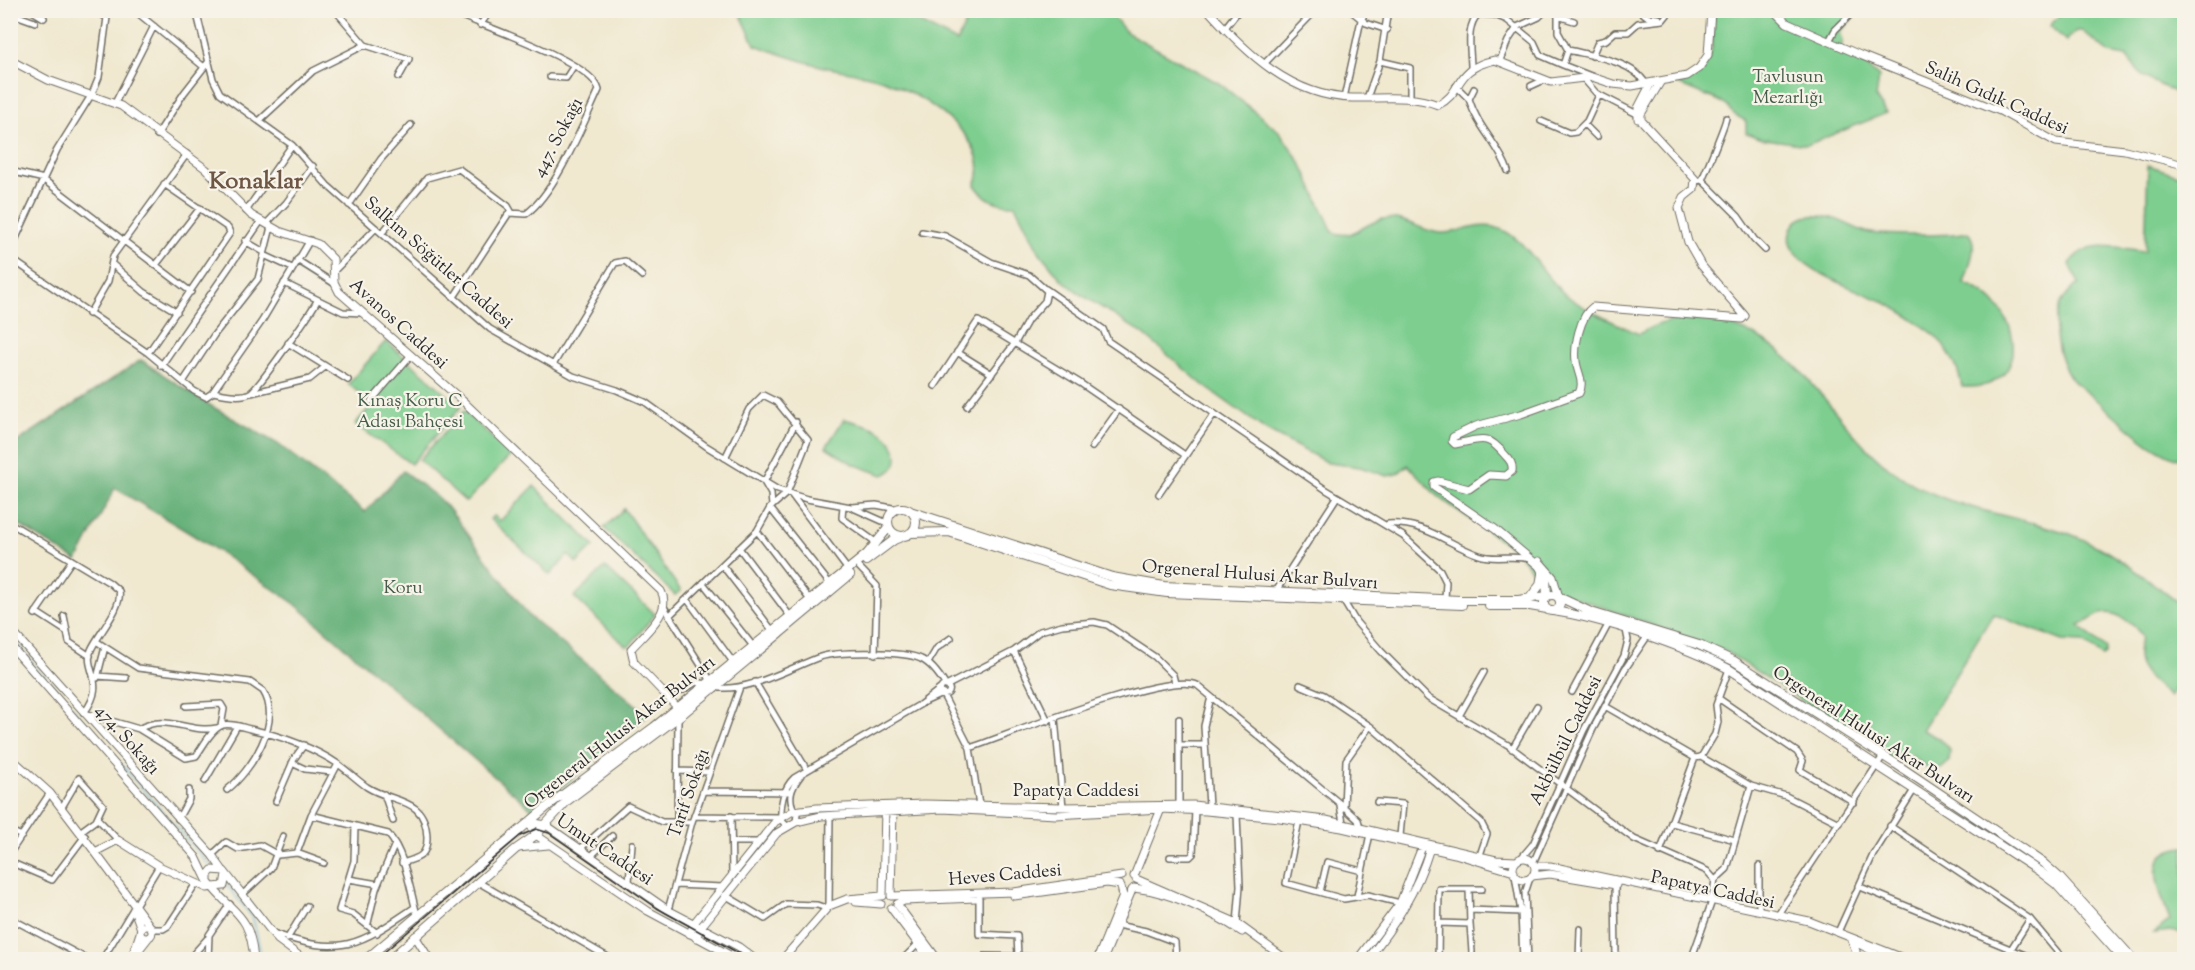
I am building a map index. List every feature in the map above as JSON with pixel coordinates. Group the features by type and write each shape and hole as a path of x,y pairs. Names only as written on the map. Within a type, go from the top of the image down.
{"main road":[{"path":"898,509 909,511 915,520 908,534 896,534 889,525 891,514 898,509"},
{"name":"Orgeneral Hulusi Akar Bulvarı","path":"909,511 1112,577 1164,586 1473,601 1547,596"},
{"name":"Orgeneral Hulusi Akar Bulvarı","path":"389,960 516,849 536,835 567,801 678,717 733,662 848,570 877,543 889,525"},
{"name":"Orgeneral Hulusi Akar Bulvarı","path":"365,960 418,918 529,822 711,684 894,540 908,534 949,532 1110,585 1167,593 1344,602 1530,606 1626,630 1707,657 1729,669 2056,884 2124,960"},
{"path":"1540,567 1545,574 1547,596 1544,604 1550,610 1559,607 1559,597 1552,594 1547,596"},
{"path":"1527,599 1540,585 1543,576 1540,567"},
{"name":"Orgeneral Hulusi Akar Bulvarı","path":"1559,597 1591,612 1669,635 1726,657 1883,756 2043,863 2060,878 2134,960"}],"street":[{"path":"31,10 44,18"},
{"path":"94,10 106,17"},
{"path":"10,251 62,141 92,94 99,77 108,10"},
{"path":"134,10 204,68"},
{"path":"157,135 176,103 209,61 196,10"},
{"path":"334,10 365,45 409,59 399,76"},
{"name":"447. Sokağı","path":"447,10 532,44 595,81 599,90 571,149 541,199 526,214 509,213 454,297"},
{"path":"480,25 491,10"},
{"path":"1208,10 1224,29 1264,64 1303,88 1344,98 1410,97 1439,105 1471,67 1500,60 1544,80 1559,82 1592,76"},
{"path":"1224,29 1239,10"},
{"path":"1264,64 1316,10"},
{"path":"1350,10 1361,20 1387,30"},
{"path":"1344,98 1361,20 1367,10"},
{"path":"1500,60 1508,41 1517,28 1539,17 1546,10"},
{"path":"1554,10 1561,17 1574,21"},
{"path":"1592,10 1598,10"},
{"path":"1639,10 1650,18 1667,16"},
{"path":"1592,56 1598,42 1606,40 1615,32 1626,32 1638,23 1663,20 1671,10"},
{"path":"1471,67 1467,45 1476,17 1498,15 1534,42 1540,55 1620,85 1649,84 1691,74 1706,60 1710,49 1712,10"},
{"name":"Salih Gıdık Caddesi","path":"1774,10 1787,22 1829,42 2000,111 2056,142 2125,150 2184,165"},
{"path":"1829,42 1834,30 1855,10"},
{"path":"1367,98 1380,62 1387,30 1388,11"},
{"path":"1568,11 1561,17 1558,32 1568,50 1592,56 1640,74 1649,84"},
{"path":"10,13 35,21"},
{"path":"115,103 154,26"},
{"path":"259,121 313,71 365,45"},
{"path":"1563,65 1568,50"},
{"name":"Avanos Caddesi","path":"10,60 48,80 115,103 211,173 246,211 266,224 310,240 332,256 335,270 334,284 362,313 411,355 661,591 664,607"},
{"name":"Salkım Söğütler Caddesi","path":"209,61 215,85 223,95 292,145 313,166 327,185 489,329 579,379 617,390 645,402 725,458 789,494 843,506 876,505 898,509"},
{"path":"1380,62 1410,68 1410,97"},
{"path":"550,77 566,78 573,67"},
{"path":"1583,78 1599,95 1637,114 1642,123 1698,182 1738,216 1754,239 1766,250"},
{"path":"1531,86 1544,80"},
{"path":"1642,123 1641,114 1661,81"},
{"path":"1637,114 1649,84"},
{"path":"1456,87 1469,99 1476,120 1499,153 1508,171"},
{"path":"1469,99 1474,89"},
{"path":"1541,121 1571,134 1584,124 1599,95"},
{"path":"1540,567 1487,523 1434,487 1434,482 1468,489 1489,476 1506,476 1512,471 1510,460 1491,440 1482,438 1455,444 1452,439 1476,426 1521,414 1579,393 1582,383 1576,350 1584,318 1593,307 1744,318 1744,313 1726,295 1696,257 1685,235 1679,208 1682,200 1698,182 1725,125 1726,117"},
{"path":"1584,124 1597,137"},
{"path":"349,205 373,170 411,126"},
{"path":"246,211 292,145"},
{"path":"89,314 108,281 112,256 187,154"},
{"path":"161,366 245,241 266,224 286,203 313,166"},
{"path":"382,233 427,178 459,169 508,206 512,213"},
{"path":"10,171 44,179 122,242 191,292"},
{"path":"148,353 230,233 228,228 164,184"},
{"path":"156,265 200,208"},
{"path":"183,382 214,335 258,279 264,253 266,224"},
{"path":"335,270 376,228"},
{"path":"922,232 945,236 986,260 1029,275 1097,324 1106,334 1108,342 1411,543 1440,570 1446,582 1445,598"},
{"path":"10,258 38,275 89,314 148,353 161,366 204,397 213,392 262,321 310,240"},
{"path":"245,241 292,268"},
{"path":"297,260 334,284"},
{"path":"553,365 615,263 625,261 642,276"},
{"path":"112,264 144,292 177,312"},
{"path":"284,283 343,312 362,313"},
{"path":"968,406 1015,343 1024,326 1046,301 1046,289"},
{"path":"249,393 255,389 307,320 317,301"},
{"path":"935,386 978,321 1119,409 1185,454"},
{"path":"288,343 348,380"},
{"path":"957,352 992,374"},
{"path":"371,401 411,355"},
{"path":"213,392 249,393 310,379 326,367"},
{"path":"669,616 757,531 771,507 789,494 808,440 796,422 777,402 769,396 761,396 746,416 725,458"},
{"path":"1092,447 1119,409"},
{"path":"1159,494 1214,414"},
{"path":"796,422 764,482 771,494 771,507 830,584"},
{"path":"789,494 848,570"},
{"path":"1276,591 1337,496"},
{"path":"843,506 842,518 877,543"},
{"name":"Salkım Söğütler Caddesi","path":"851,507 889,525"},
{"path":"10,523 110,583 119,593 119,601 90,656 96,679"},
{"path":"1386,525 1408,523 1479,555 1495,559 1514,556 1532,560"},
{"path":"757,531 810,600"},
{"path":"739,548 790,616"},
{"path":"1524,553 1546,568 1558,587 1559,597"},
{"path":"67,632 58,623 36,613 72,560"},
{"path":"722,565 772,630"},
{"path":"859,567 877,586 875,654"},
{"path":"704,583 753,646"},
{"path":"687,599 733,662"},
{"path":"1344,602 1360,627 1412,685 1434,703 1512,749 1627,834 1660,852 1705,870 1715,880"},
{"path":"678,708 634,662 630,653 664,607 711,684"},
{"path":"64,616 70,644 90,656"},
{"path":"780,818 791,780 1014,651 1040,632 1062,625 1094,622 1107,625 1155,657 1173,675 1175,683"},
{"path":"1572,692 1608,625"},
{"name":"474. Sokağı","path":"10,629 212,855 272,933 305,959"},
{"name":"Akbülbül Caddesi","path":"1519,860 1533,844 1587,724 1624,656 1628,640 1626,630"},
{"name":"Akbülbül Caddesi","path":"1534,864 1605,706 1631,659 1647,637"},
{"path":"928,663 937,648 951,638"},
{"path":"96,641 138,668 255,684 268,700 266,733 251,764 226,790"},
{"name":"474. Sokağı","path":"10,645 196,857 207,876"},
{"path":"105,647 92,700 84,713 139,729 188,759 196,756 219,727 224,709 222,705 186,706"},
{"path":"1014,651 1048,721"},
{"path":"663,692 683,690 696,682 724,689 740,687 824,656 875,654 915,656 928,663 936,673 970,748 980,805"},
{"path":"1660,852 1698,758 1715,734 1718,698 1729,669"},
{"path":"1459,716 1484,672"},
{"path":"96,679 126,678"},
{"path":"755,682 805,771"},
{"path":"970,748 1092,704 1187,682 1197,685 1342,806 1358,820 1360,829"},
{"path":"1300,685 1324,695 1370,726 1481,822 1487,834 1480,855"},
{"name":"Tarif Sokağı","path":"668,910 693,819 740,687"},
{"path":"1209,806 1204,720 1211,697"},
{"path":"1718,698 1797,752 1803,761 1800,770 1854,802"},
{"path":"1512,749 1537,706"},
{"path":"1605,706 1751,786 1786,796 1839,823"},
{"path":"677,822 678,717"},
{"path":"1055,718 1064,807"},
{"path":"1179,719 1179,805"},
{"path":"139,729 163,722 197,729 237,726 304,745 338,764 367,786 410,804 423,816 426,824 427,846 424,854 402,862"},
{"path":"206,781 237,726"},
{"path":"1342,826 1346,760 1370,726"},
{"path":"276,801 292,763 304,745"},
{"path":"1179,745 1205,745"},
{"path":"1778,914 1883,756"},
{"path":"10,772 13,759 50,793 83,834 151,928"},
{"path":"292,763 305,769 332,772"},
{"path":"297,853 311,815 338,764"},
{"path":"677,771 710,772"},
{"path":"10,862 52,880 83,834 97,818 103,805 79,778 62,807"},
{"path":"1691,960 1712,901 1715,880 1726,870 1751,786"},
{"path":"178,819 189,798 189,790"},
{"path":"1838,932 1858,886 1890,826 1914,790"},
{"path":"704,791 788,792"},
{"path":"788,792 790,803 795,811 796,822"},
{"path":"10,853 50,793"},
{"path":"384,794 393,821"},
{"path":"1377,802 1403,804 1401,836"},
{"name":"Papatya Caddesi","path":"724,891 732,877 780,818 795,811 980,805 1159,807 1342,826"},
{"name":"Papatya Caddesi","path":"693,936 697,925 724,891 770,840 787,826 830,815 889,808 1056,815 1179,805 1209,806 1401,836 1480,855 1519,860"},
{"path":"580,849 628,806 633,806 657,820 677,822 731,816 780,818 787,826"},
{"path":"1103,960 1133,889 1134,876 1159,807"},
{"path":"884,898 889,808"},
{"path":"558,835 555,821 559,810"},
{"path":"1170,857 1190,857 1193,854 1195,810"},
{"path":"1237,814 1240,886 1237,926"},
{"path":"311,815 385,832 395,844 402,862 418,918"},
{"path":"782,960 828,907 830,815"},
{"path":"731,816 732,877"},
{"path":"97,818 118,840 195,885 220,888 226,884 223,871 214,869 195,885 168,926 141,931"},
{"path":"1299,821 1286,883 1344,899 1357,896 1377,896 1400,903"},
{"name":"Umut Caddesi","path":"529,822 546,825 668,910 739,947 756,960"},
{"name":"Umut Caddesi","path":"529,822 536,835 642,907 739,960"},
{"path":"1672,823 1735,840"},
{"path":"355,826 356,847 339,910 354,914 368,923 376,933"},
{"path":"1890,826 2030,919 2064,960"},
{"name":"Papatya Caddesi","path":"1360,829 1370,834 1426,847 1514,874"},
{"path":"10,831 21,836"},
{"path":"1357,896 1370,834"},
{"path":"243,894 264,878 278,855 283,836"},
{"path":"591,856 612,836"},
{"path":"95,852 118,840"},
{"path":"212,855 226,842 238,849 262,845 278,855 297,853 324,863"},
{"path":"732,842 760,842"},
{"path":"368,923 378,884 395,844"},
{"path":"516,849 539,844 554,846"},
{"path":"629,882 632,844"},
{"path":"1357,960 1400,903 1426,847"},
{"path":"1366,960 1403,910 1420,878 1426,847"},
{"path":"1523,960 1521,912 1514,874 1519,860 1527,858 1534,864 1525,893 1528,960"},
{"path":"1320,892 1327,862 1362,871"},
{"name":"Papatya Caddesi","path":"1534,864 1778,914 1838,932 1908,960"},
{"path":"102,960 159,866"},
{"path":"1759,866 1759,911"},
{"path":"1514,874 1522,880 1531,877"},
{"name":"Papatya Caddesi","path":"1531,877 1550,874 1712,901"},
{"path":"207,876 212,887 230,904 251,934 254,960"},
{"path":"1097,960 1123,896 1120,886 1122,876"},
{"path":"1134,876 1237,926 1287,960"},
{"name":"Heves Caddesi","path":"828,907 847,899 1007,893 1134,876"},
{"path":"349,879 378,884"},
{"path":"478,882 612,960"},
{"name":"Heves Caddesi","path":"894,906 904,901 1032,895 1110,883 1125,890 1133,889"},
{"path":"675,885 724,891 765,919 786,904 828,907"},
{"path":"1616,885 1616,960"},
{"path":"1858,886 2037,960"},
{"path":"1133,889 1159,893 1237,926 1280,960"},
{"path":"1438,960 1439,889 1482,889"},
{"path":"1469,889 1472,952"},
{"path":"884,898 894,906 938,960"},
{"path":"884,898 894,906 930,960"},
{"name":"Heves Caddesi","path":"788,960 821,918 833,909 884,898"},
{"path":"979,898 980,934 1017,936 1018,956"},
{"path":"188,960 208,939 230,904"},
{"path":"134,906 144,938 149,937"},
{"path":"287,939 307,906"},
{"path":"272,933 306,944 347,945 362,941 415,907"},
{"path":"1470,910 1521,912"},
{"name":"Papatya Caddesi","path":"1759,911 1851,941 1873,951 1878,960"},
{"path":"10,918 89,960"},
{"path":"2010,960 2011,949 2030,919"},
{"path":"1438,923 1470,924"},
{"path":"1117,925 1146,931 1175,942 1176,960"},
{"path":"132,958 149,937 151,928"},
{"path":"1579,960 1580,929"},
{"path":"132,958 141,931"},
{"path":"415,936 429,960"},
{"path":"208,939 208,960"},
{"path":"1851,941 1856,951 1856,960"},
{"path":"902,960 919,943"},
{"path":"1875,946 1892,960"},
{"path":"985,956 1018,956 1038,960"}],"green space":[{"path":"739,11 897,11 957,42 971,11 1109,11 1126,32 1220,84 1280,132 1302,165 1333,232 1353,233 1376,221 1390,218 1440,233 1487,226 1505,231 1524,247 1566,295 1592,312 1639,334 1650,328 1675,321 1701,320 1728,325 1763,340 1784,355 1802,373 1869,450 1888,467 1930,493 2070,534 2101,548 2184,607 2184,686 2180,682 2170,697 2148,678 2143,672 2138,657 2142,637 2135,627 2119,616 2101,614 2079,626 2106,649 2102,656 2083,642 2063,641 1993,614 1922,730 1940,739 1950,750 1949,762 1942,768 1932,771 1909,754 1889,757 1725,651 1538,584 1539,579 1516,551 1437,496 1408,465 1397,474 1387,476 1360,467 1328,463 1266,430 1203,385 1142,333 1080,294 1061,279 1040,253 1015,205 992,201 975,185 979,169 975,153 967,138 939,111 884,80 809,63 755,45"},
{"name":"Tavlusun Mezarlığı","path":"1714,11 1859,11 1840,32 1843,41 1840,49 1859,59 1879,77 1876,99 1887,113 1807,145 1759,138 1746,133 1746,121 1735,115 1724,103 1673,82 1698,71 1710,57"},
{"path":"2059,11 2184,11 2184,97 2142,76 2126,56 2109,53 2082,31 2076,31 2066,41 2050,26 2061,13"},
{"path":"2148,165 2184,177 2184,461 2150,445 2078,385 2065,367 2057,341 2057,315 2069,292 2079,284 2070,264 2077,255 2094,247 2104,246 2145,251"},
{"path":"1809,216 1833,218 1866,232 1874,233 1933,235 1968,232 1973,250 1964,283 1985,294 2000,309 2010,327 2013,346 2011,363 2001,376 1985,385 1962,387 1951,357 1931,332 1890,305 1825,276 1798,256 1791,245 1790,233 1797,222"},
{"name":"Kınaş Koru C Adası Bahçesi","path":"386,341 461,407 411,464 355,424 373,404 348,384"},
{"name":"Koru","path":"141,360 206,403 278,444 365,512 403,471 449,509 529,616 648,715 534,811 295,604 209,545 115,488 77,561 11,520 11,446"},
{"path":"464,411 511,455 466,502 419,460"},
{"path":"844,419 872,427 883,433 896,452 897,458 891,471 883,475 853,464 826,447"},
{"path":"534,486 594,546 577,563 568,555 550,575 490,519 494,516 500,521"},
{"path":"624,509 681,591 675,595 604,528"},
{"path":"605,567 655,614 630,645 626,646 574,597"},
{"path":"2184,847 2184,934 2170,931 2154,933 2170,920 2159,887 2157,865 2170,851"}],"waterway":[{"path":"10,637 210,866"},
{"path":"227,885 253,918 262,960"}],"tram line":[{"path":"375,960 520,836 536,829 549,833 657,908 751,960"}],"district":[{"name":"Konaklar","path":"256,180"}]}
